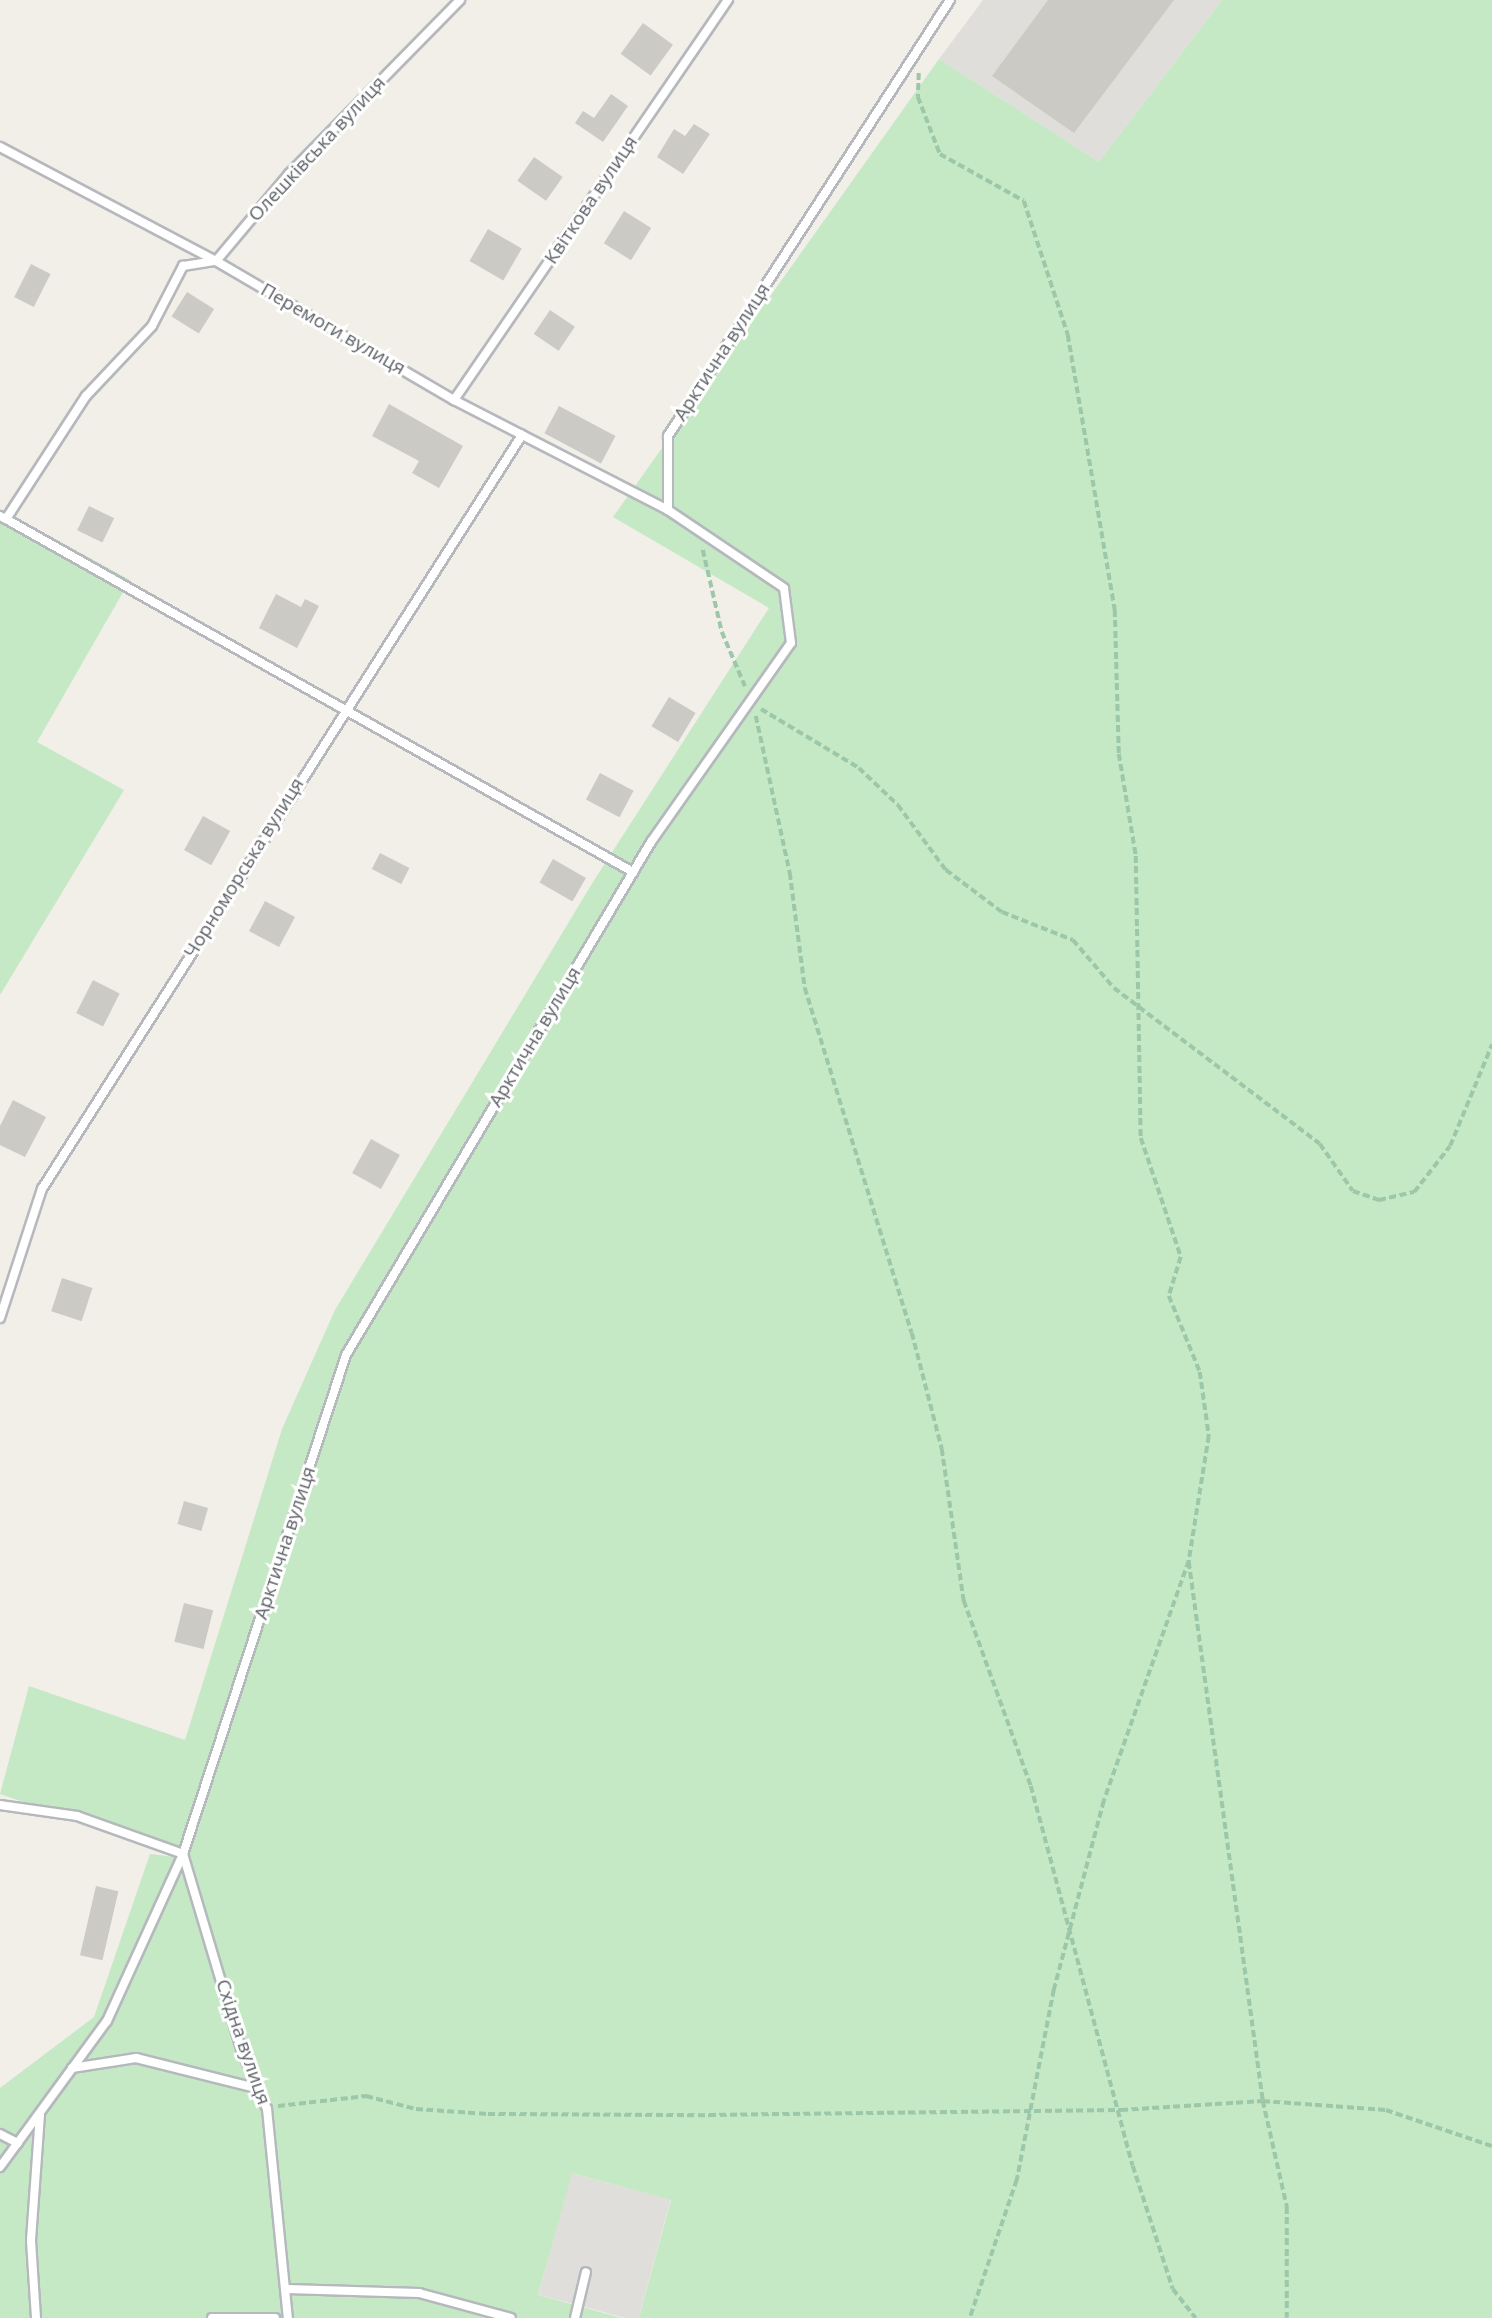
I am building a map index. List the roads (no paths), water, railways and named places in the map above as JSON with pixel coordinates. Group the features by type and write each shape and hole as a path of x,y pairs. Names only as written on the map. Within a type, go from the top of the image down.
{"lane":[{"name":"Олешківська вулиця","path":"216,261 289,174 460,0"},
{"name":"Квіткова вулиця","path":"454,400 728,0"},
{"name":"Арктична вулиця","path":"0,2167 107,2021 183,1854 346,1355 633,873 752,704 791,643 784,588 668,510 668,436 922,38 950,0"},
{"name":"Перемоги вулиця","path":"0,147 216,261 454,400 668,510"},
{"path":"216,261 183,266 152,326 86,396 3,517 342,713 633,873"},
{"name":"Чорноморська вулиця","path":"0,1318 43,1189 342,713 522,435"},
{"path":"0,1805 77,1816 183,1854"},
{"name":"Східна вулиця","path":"183,1854 267,2109 288,2318"},
{"path":"72,2068 136,2059 259,2090"},
{"path":"36,2318 31,2240 41,2111"},
{"path":"0,2134 18,2143"},
{"path":"575,2318 586,2272"},
{"path":"287,2289 419,2293 511,2318"},
{"path":"212,2318 275,2318"}]}
